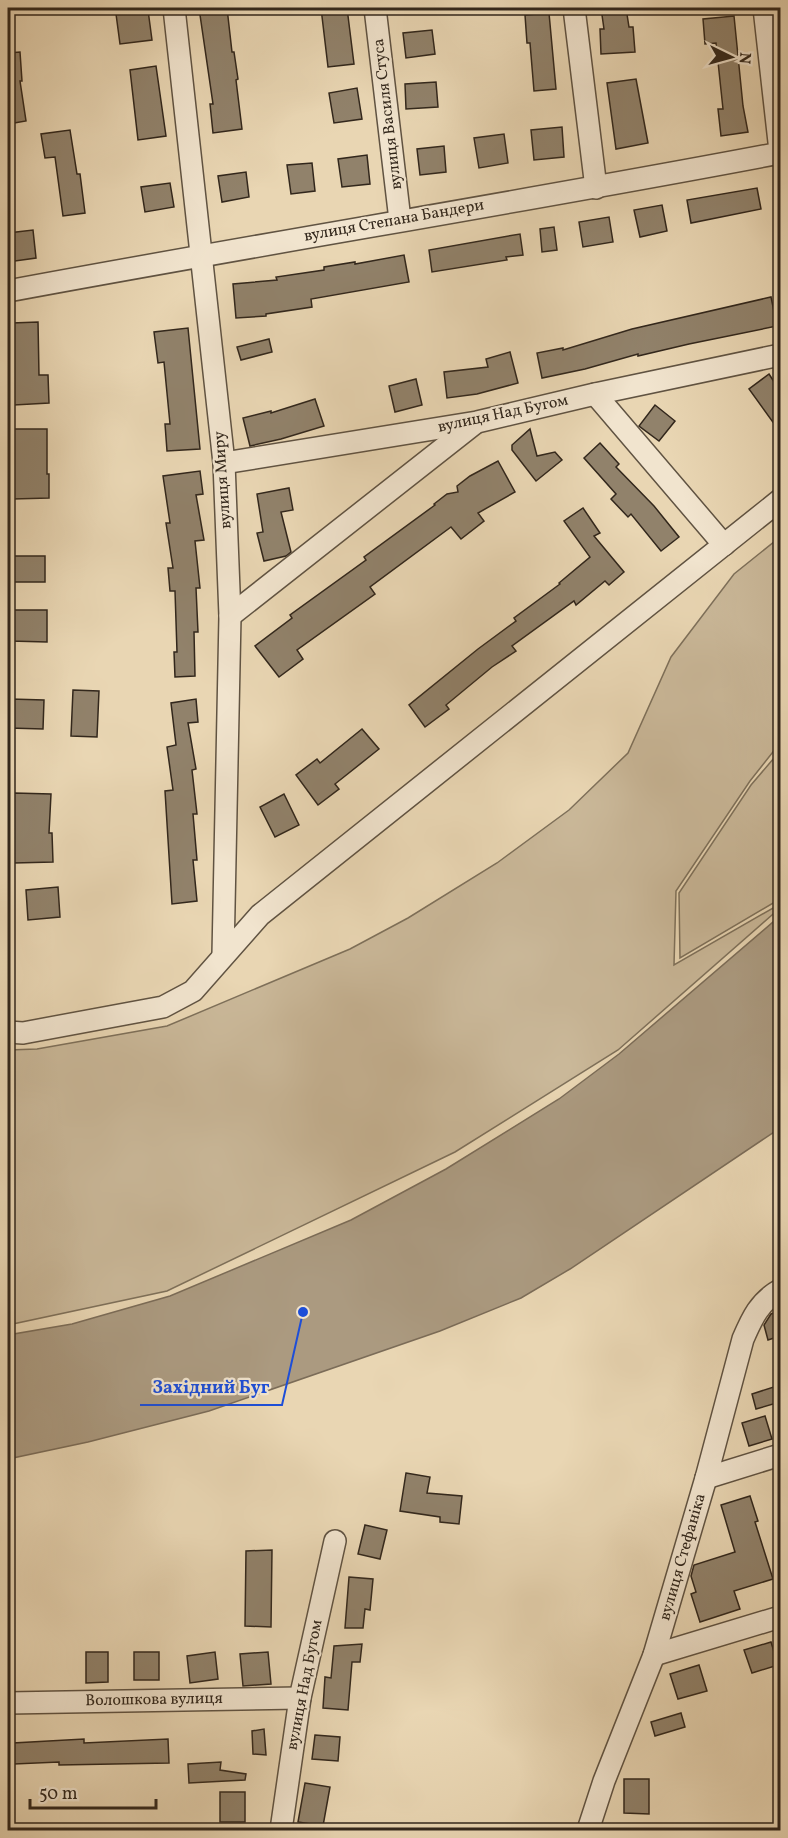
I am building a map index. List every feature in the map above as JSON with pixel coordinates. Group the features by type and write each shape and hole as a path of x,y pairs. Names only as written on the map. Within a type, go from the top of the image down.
{"street":[{"name":"вулиця Миру","path":"174,8 224,463 230,616 223,956"},
{"name":"вулиця Василя Стуса","path":"375,8 400,220"},
{"path":"574,8 596,188"},
{"path":"764,8 780,152"},
{"name":"вулиця Степана Бандери","path":"8,291 400,220 596,188 780,152"},
{"name":"вулиця Над Бугом","path":"224,463 477,422 595,393 780,355"},
{"path":"595,393 724,545"},
{"path":"230,616 477,422"},
{"path":"8,1032 23,1033 164,1006 193,991 260,915 780,500"},
{"name":"вулиця Стефаніка","path":"588,1830 604,1781 654,1655 706,1478 743,1339 762,1302 780,1290"},
{"path":"706,1478 780,1455"},
{"name":"вулиця Над Бугом","path":"281,1830 300,1698 334,1541"},
{"path":"654,1655 780,1617"},
{"name":"Волошкова вулиця","path":"8,1702 300,1698"}],"shaded area":[{"path":"780,537 780,743 750,781 676,891 674,965 780,904 780,908 618,1050 455,1152 167,1291 8,1325 8,1050 37,1049 167,1026 350,949 408,918 497,863 569,810 628,753 671,657 734,574"},
{"path":"780,751 780,899 680,958 679,893 751,785"},
{"path":"780,916 780,1128 570,1269 521,1298 440,1331 209,1411 88,1442 8,1459 8,1335 72,1324 170,1296 351,1220 446,1169 559,1099 619,1054"}],"building":[{"path":"199,8 227,8 238,79 236,80 242,129 213,133 210,104 213,104"},
{"path":"321,8 347,8 354,64 328,67"},
{"path":"601,8 626,8 629,27 633,27 635,52 601,54 600,29 604,29"},
{"path":"148,10 152,40 120,44 116,14"},
{"path":"549,13 556,89 534,91 525,15"},
{"path":"734,16 743,106 748,132 721,136 718,109 723,109 716,43 705,44 703,19"},
{"path":"432,30 435,54 406,58 403,33"},
{"path":"20,52 22,81 20,81 26,121 8,124 8,53"},
{"path":"156,66 166,136 138,140 130,70"},
{"path":"636,79 648,143 616,149 607,83"},
{"path":"436,82 438,107 406,109 405,84"},
{"path":"357,88 362,119 334,123 329,93"},
{"path":"562,127 564,157 534,160 531,130"},
{"path":"70,130 77,174 80,174 85,213 63,216 55,157 45,158 41,134"},
{"path":"504,134 508,163 479,168 474,138"},
{"path":"444,146 446,172 420,175 417,149"},
{"path":"367,155 370,184 342,187 338,159"},
{"path":"312,163 315,191 291,194 287,165"},
{"path":"246,172 249,197 222,202 218,176"},
{"path":"170,183 174,207 145,212 141,187"},
{"path":"757,188 761,209 691,223 687,200"},
{"path":"662,205 667,231 640,237 634,210"},
{"path":"609,217 613,242 583,247 579,222"},
{"path":"554,227 557,250 542,252 540,229"},
{"path":"33,230 36,258 8,262 8,233"},
{"path":"520,234 523,255 506,257 507,260 432,272 429,250"},
{"path":"404,255 409,282 311,299 312,307 266,314 266,316 236,318 233,284 277,280 276,277 324,270 324,267"},
{"path":"771,297 777,326 638,356 638,354 542,378 537,353 563,348 563,350 632,329"},
{"path":"38,322 39,375 48,375 49,403 14,405 12,323"},
{"path":"188,328 200,449 167,451 165,424 170,424 164,362 158,363 154,332"},
{"path":"269,339 272,352 241,360 237,347"},
{"path":"510,352 518,383 477,394 447,398 444,372 488,367 486,359"},
{"path":"769,374 780,391 780,432 749,389"},
{"path":"416,379 422,405 395,412 389,386"},
{"path":"315,399 324,426 250,446 243,418 271,411 271,413"},
{"path":"655,405 675,421 659,441 639,426"},
{"path":"11,429 47,429 49,498 13,499"},
{"path":"530,429 537,456 555,452 562,460 536,481 512,450 512,445"},
{"path":"600,443 619,464 616,467 654,506 679,537 661,551 631,514 628,517 611,499 616,494 584,458"},
{"path":"498,461 515,492 478,513 484,521 461,539 451,527 370,587 375,594 297,650 303,659 279,677 255,646 292,618 290,615 366,560 364,557 447,494 458,492 457,486 470,476"},
{"path":"200,471 203,494 196,495 204,540 195,541 200,588 196,588 198,632 194,632 195,676 175,677 174,652 177,652 175,591 170,591 168,568 173,568 166,523 170,523 163,476"},
{"path":"289,488 293,510 281,512 291,552 286,556 264,561 257,533 263,532 257,494"},
{"path":"583,508 600,533 594,536 624,572 609,585 605,581 576,605 574,601 512,646 516,651 492,667 446,705 449,709 425,727 409,705 516,621 514,618 560,584 590,557 564,521"},
{"path":"10,556 45,556 45,582 10,582"},
{"path":"11,610 47,610 47,642 10,641"},
{"path":"73,690 99,691 97,737 71,736"},
{"path":"10,699 44,700 43,729 9,728"},
{"path":"196,699 198,722 188,723 196,769 192,770 197,814 193,814 197,860 193,860 197,901 172,904 165,791 173,790 167,747 176,745 171,703"},
{"path":"362,729 379,749 335,784 339,789 318,805 296,775 317,759 320,763"},
{"path":"14,793 51,794 49,833 52,833 53,862 14,863"},
{"path":"284,794 299,825 275,837 260,807"},
{"path":"58,887 60,917 28,920 26,890"},
{"path":"780,1311 780,1336 768,1340 764,1325 771,1314"},
{"path":"780,1385 780,1402 756,1409 752,1394"},
{"path":"765,1416 772,1439 749,1446 742,1423"},
{"path":"406,1473 430,1477 427,1493 462,1496 459,1524 440,1522 440,1517 400,1511"},
{"path":"750,1496 758,1521 755,1522 773,1579 734,1591 740,1609 700,1622 691,1594 696,1592 691,1576 694,1565 735,1552 721,1505"},
{"path":"365,1525 387,1530 380,1559 358,1554"},
{"path":"272,1550 271,1627 245,1626 246,1551"},
{"path":"349,1577 373,1579 370,1610 365,1609 363,1628 345,1628"},
{"path":"771,1642 778,1665 752,1673 744,1650"},
{"path":"362,1644 360,1662 352,1662 348,1710 323,1708 325,1677 331,1678 334,1646"},
{"path":"86,1652 108,1652 108,1682 86,1683"},
{"path":"134,1652 159,1652 159,1680 134,1680"},
{"path":"215,1652 218,1679 190,1683 187,1656"},
{"path":"268,1652 271,1684 243,1686 240,1654"},
{"path":"699,1665 707,1691 678,1699 670,1674"},
{"path":"681,1713 685,1727 655,1736 651,1722"},
{"path":"264,1729 266,1755 253,1754 252,1731"},
{"path":"315,1735 340,1737 338,1761 312,1759"},
{"path":"84,1739 84,1743 168,1739 169,1763 14,1764 13,1743"},
{"path":"221,1762 220,1770 246,1774 245,1780 189,1783 188,1764"},
{"path":"624,1779 649,1779 649,1814 624,1813"},
{"path":"305,1783 330,1787 323,1826 298,1822"},
{"path":"220,1792 245,1792 245,1822 220,1822"}],"place":[{"name":"Західний Буг","path":"303,1312"}]}
